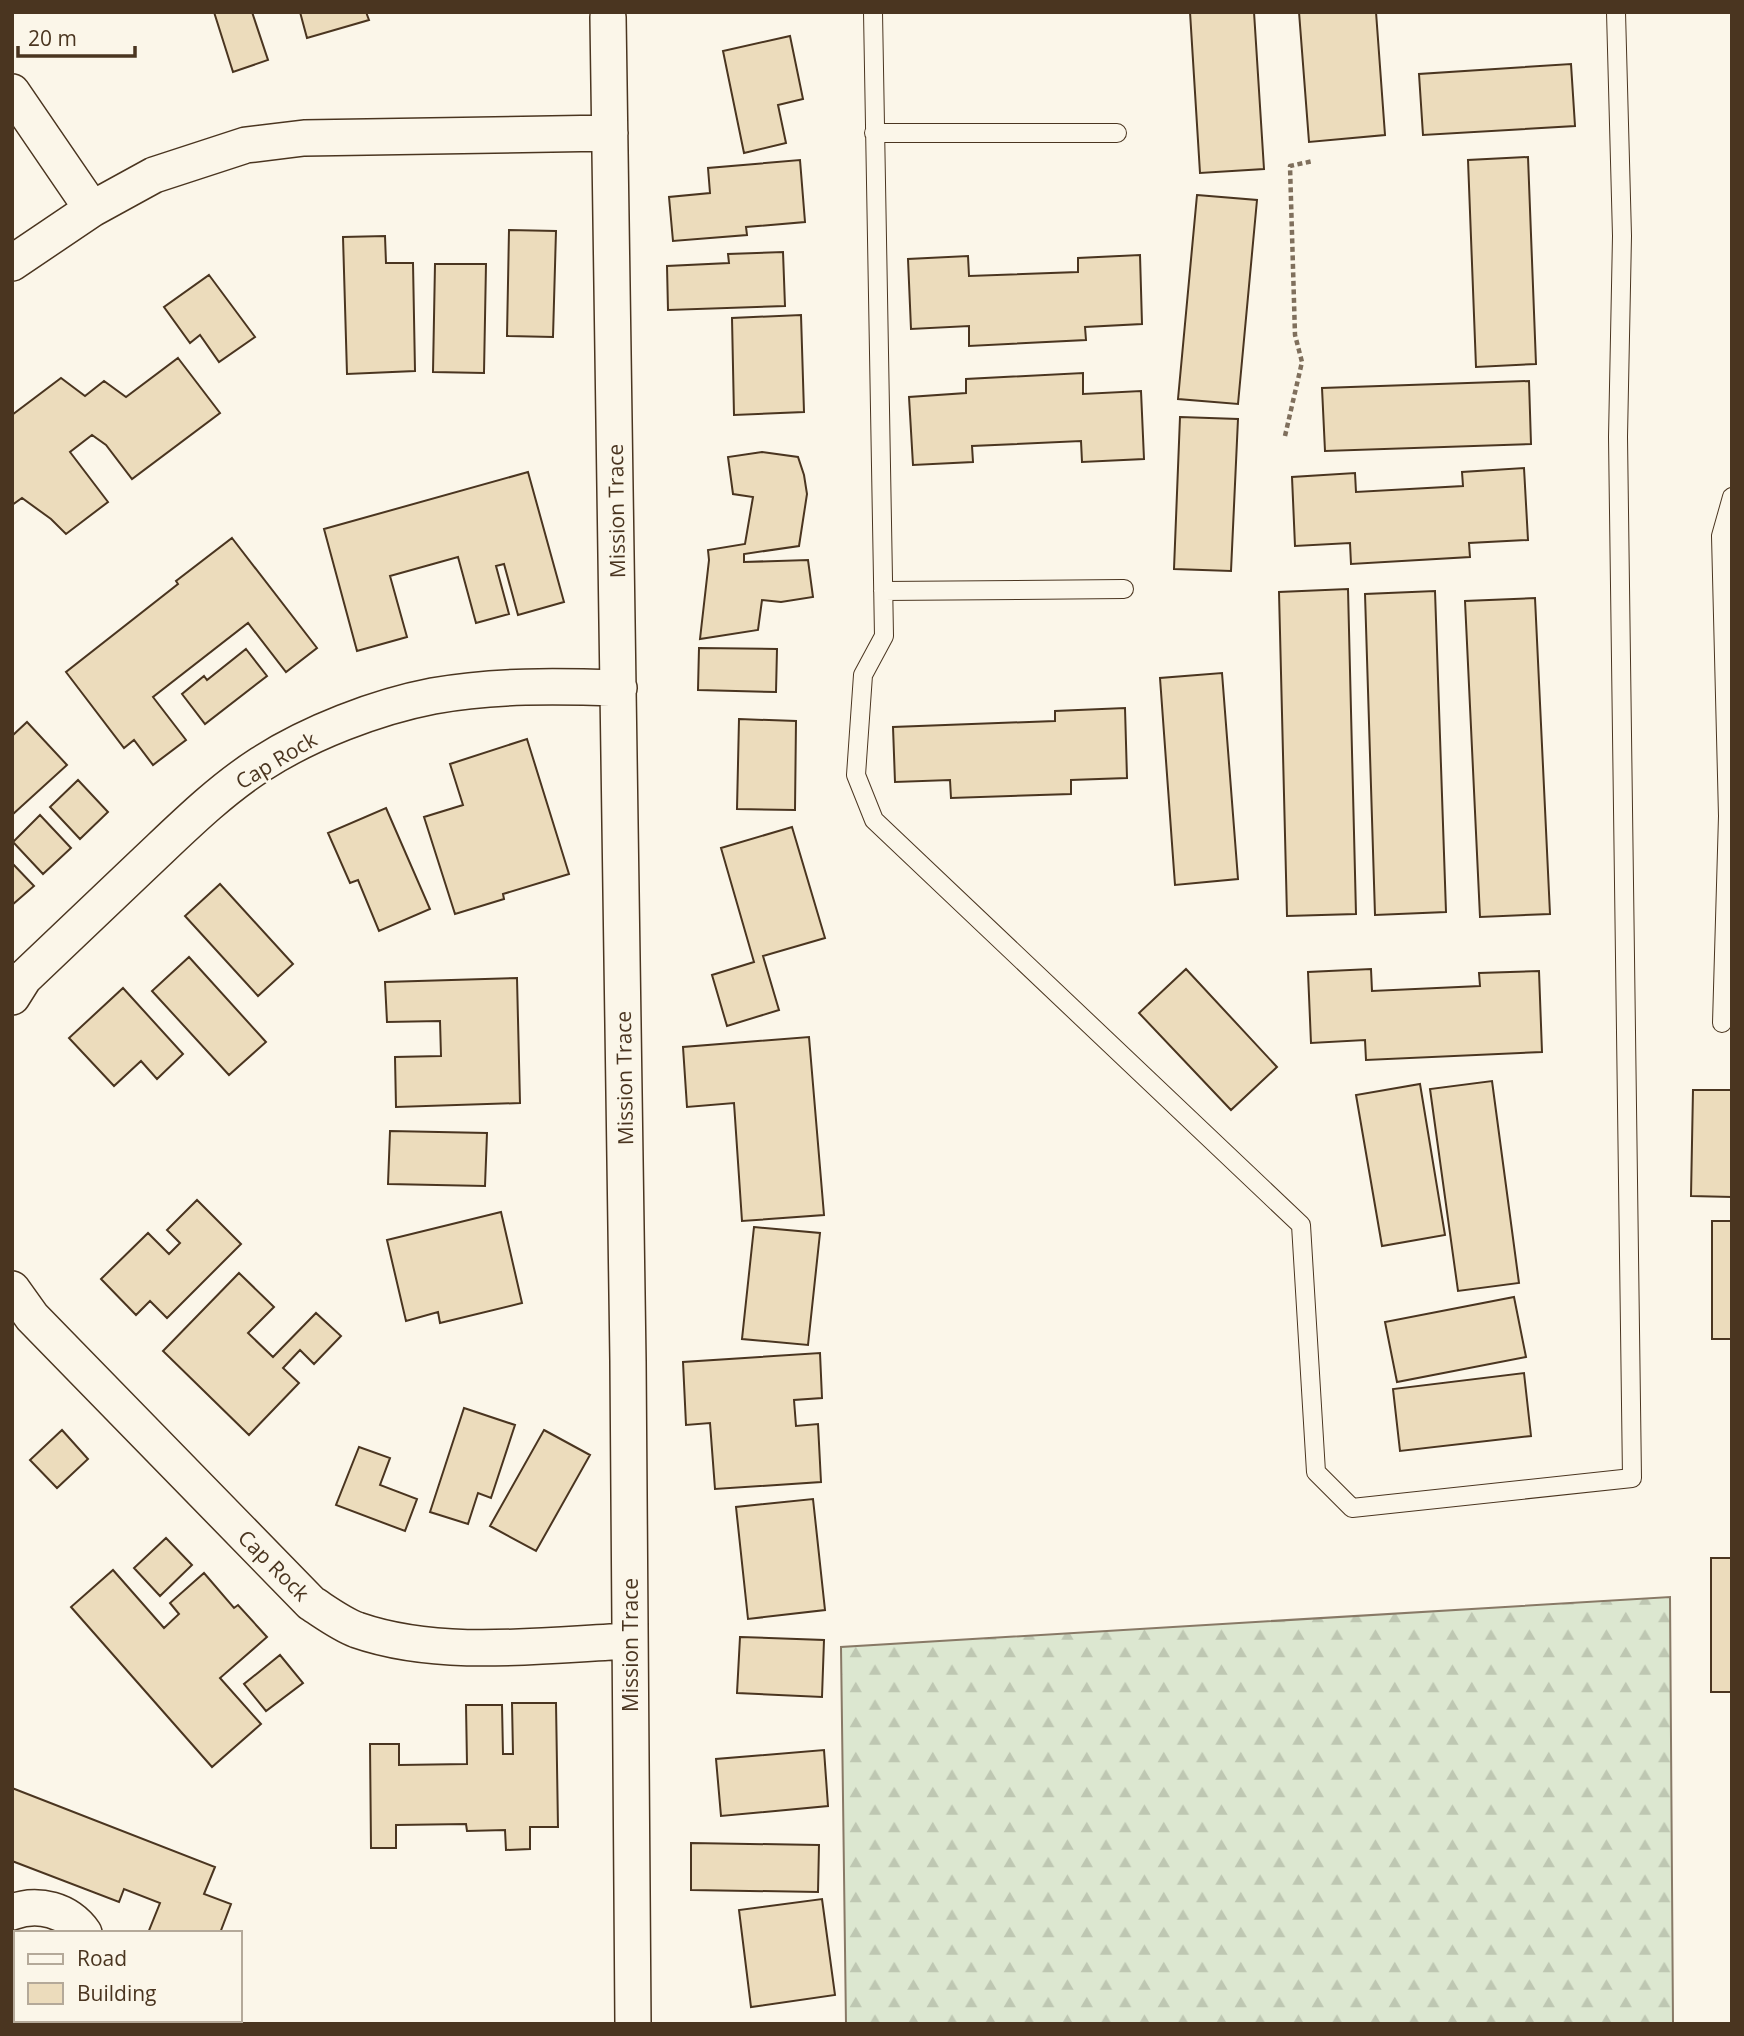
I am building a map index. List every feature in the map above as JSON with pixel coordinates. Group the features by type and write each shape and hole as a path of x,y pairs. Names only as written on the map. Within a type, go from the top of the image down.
{"street":[{"name":"Mission Trace","path":"608,17 628,1361 633,2024"},
{"path":"12,92 92,209"},
{"path":"12,263 92,209 154,175 246,145 304,138 610,133"},
{"name":"Cap Rock","path":"12,997 24,978 185,824 221,793 260,765 302,741 345,722 431,696 491,688 618,688"},
{"name":"Cap Rock","path":"12,1289 32,1318 311,1603 354,1629 402,1643 463,1648 630,1642"},
{"path":"12,1912 37,1907 54,1910 68,1917 82,1931"}],"lane":[{"path":"873,12 884,636 863,675 856,775 874,820 1301,1226 1317,1472 1352,1508 1632,1478 1625,1115 1618,437 1622,236 1616,12"},
{"path":"874,133 1116,133"},
{"path":"1722,1023 1730,817 1721,536 1732,497"},
{"path":"883,592 1124,589"}],"path":[{"path":"1285,436 1302,362 1295,335 1290,166 1313,161"}],"green space":[{"path":"1670,1597 1673,2024 846,2024 841,1647"}],"building":[{"path":"214,12 252,12 268,60 233,72"},
{"path":"300,12 366,12 369,20 307,38"},
{"path":"1190,12 1254,12 1264,169 1200,173"},
{"path":"1299,12 1376,12 1385,135 1309,142"},
{"path":"790,36 803,99 778,105 786,143 744,153 723,51"},
{"path":"1571,64 1575,126 1423,135 1419,74"},
{"path":"1528,157 1536,364 1476,367 1468,160"},
{"path":"800,160 805,222 746,227 747,235 673,241 669,197 710,193 708,168"},
{"path":"1197,195 1257,200 1238,404 1178,399"},
{"path":"509,230 556,231 553,337 507,336"},
{"path":"385,236 386,263 413,263 415,371 347,374 343,237"},
{"path":"783,252 785,306 668,310 667,266 729,263 728,254"},
{"path":"1140,255 1142,324 1085,327 1086,340 969,346 969,326 911,329 908,259 968,256 969,276 1078,272 1078,258"},
{"path":"435,264 486,264 484,373 433,372"},
{"path":"209,275 255,337 219,362 200,335 190,343 164,307"},
{"path":"801,315 804,412 734,415 732,318"},
{"path":"178,358 220,413 132,479 106,445 92,435 70,452 108,502 66,534 51,519 22,498 12,505 12,415 61,378 85,396 104,381 126,397"},
{"path":"1083,373 1083,394 1141,391 1144,459 1082,462 1081,441 972,446 973,462 913,465 909,397 966,393 966,379"},
{"path":"1529,381 1531,444 1325,451 1322,388"},
{"path":"1180,417 1238,419 1231,571 1174,569"},
{"path":"762,452 798,457 807,494 799,546 744,554 744,562 808,560 813,597 781,602 762,600 758,630 700,639 708,550 745,544 753,497 733,494 728,457"},
{"path":"1524,468 1528,540 1469,543 1470,557 1351,564 1350,543 1295,546 1292,477 1355,473 1356,492 1463,486 1462,472"},
{"path":"528,472 564,602 518,615 504,564 496,566 509,614 476,623 458,557 390,576 407,637 357,651 324,529"},
{"path":"232,538 317,648 286,672 248,623 153,697 186,740 153,765 134,740 124,748 66,672"},
{"path":"1348,589 1356,914 1287,916 1279,592"},
{"path":"1435,591 1446,912 1375,915 1365,594"},
{"path":"1535,598 1550,914 1480,917 1465,601"},
{"path":"699,648 777,649 776,692 698,690"},
{"path":"246,649 267,676 205,724 182,694 204,676 207,680"},
{"path":"1222,673 1238,879 1175,885 1160,678"},
{"path":"1125,708 1127,778 1071,780 1071,794 951,798 950,780 895,782 893,727 1055,721 1055,711"},
{"path":"739,719 796,721 795,810 737,809"},
{"path":"27,722 67,765 12,815 12,736"},
{"path":"527,739 569,874 503,894 504,899 455,914 424,817 463,805 450,764"},
{"path":"78,780 108,812 80,839 50,807"},
{"path":"386,808 430,909 379,931 358,880 350,883 328,833"},
{"path":"40,815 71,848 43,874 13,842"},
{"path":"792,827 825,938 763,956 779,1010 727,1026 712,975 754,962 721,848"},
{"path":"12,863 34,886 12,905"},
{"path":"220,884 293,964 258,996 185,916"},
{"path":"189,957 266,1042 229,1075 152,991"},
{"path":"1186,969 1277,1067 1231,1110 1139,1013"},
{"path":"1371,969 1372,991 1480,986 1479,973 1539,971 1542,1052 1366,1060 1365,1040 1311,1043 1308,972"},
{"path":"517,978 520,1103 396,1107 395,1057 441,1056 440,1021 387,1022 385,982"},
{"path":"123,988 183,1054 157,1079 141,1061 114,1086 69,1038"},
{"path":"809,1037 824,1215 742,1221 734,1103 687,1107 683,1047"},
{"path":"1492,1081 1519,1283 1458,1291 1430,1089"},
{"path":"1420,1084 1445,1235 1382,1246 1356,1095"},
{"path":"1693,1090 1732,1090 1732,1197 1691,1196"},
{"path":"390,1131 487,1133 485,1186 388,1184"},
{"path":"197,1200 241,1244 167,1318 150,1301 136,1315 101,1279 148,1233 169,1254 180,1243 167,1230"},
{"path":"501,1212 522,1303 440,1323 438,1312 406,1321 387,1240"},
{"path":"1712,1221 1732,1221 1732,1339 1712,1339"},
{"path":"754,1227 820,1233 808,1345 742,1339"},
{"path":"239,1273 274,1307 248,1333 273,1357 316,1313 341,1336 314,1364 300,1350 283,1368 299,1383 249,1435 163,1351"},
{"path":"1514,1297 1526,1357 1397,1382 1385,1322"},
{"path":"820,1353 822,1398 794,1400 796,1426 818,1424 821,1482 715,1489 710,1423 686,1425 683,1362"},
{"path":"1524,1373 1531,1436 1400,1451 1393,1389"},
{"path":"464,1408 515,1425 491,1498 478,1493 468,1524 430,1512"},
{"path":"62,1430 88,1459 57,1488 30,1460"},
{"path":"544,1430 590,1455 536,1551 490,1526"},
{"path":"359,1447 390,1458 380,1485 417,1499 405,1531 336,1505"},
{"path":"813,1499 825,1610 748,1619 736,1507"},
{"path":"166,1538 192,1565 160,1596 134,1568"},
{"path":"1711,1558 1732,1558 1732,1692 1711,1692"},
{"path":"113,1570 164,1628 179,1614 170,1603 204,1573 234,1608 238,1605 267,1637 220,1678 261,1724 212,1767 71,1607"},
{"path":"740,1637 824,1640 822,1697 737,1693"},
{"path":"280,1655 303,1683 266,1711 244,1684"},
{"path":"512,1703 556,1703 558,1827 530,1827 530,1849 506,1850 505,1830 467,1831 466,1824 396,1825 396,1848 371,1848 370,1744 399,1744 399,1765 467,1764 466,1705 502,1705 503,1754 513,1754"},
{"path":"824,1750 828,1806 721,1816 716,1759"},
{"path":"12,1788 215,1867 204,1894 231,1904 221,1931 149,1931 160,1903 124,1889 119,1902 12,1861"},
{"path":"691,1843 819,1845 818,1892 691,1890"},
{"path":"822,1899 835,1995 751,2007 739,1910"}]}
